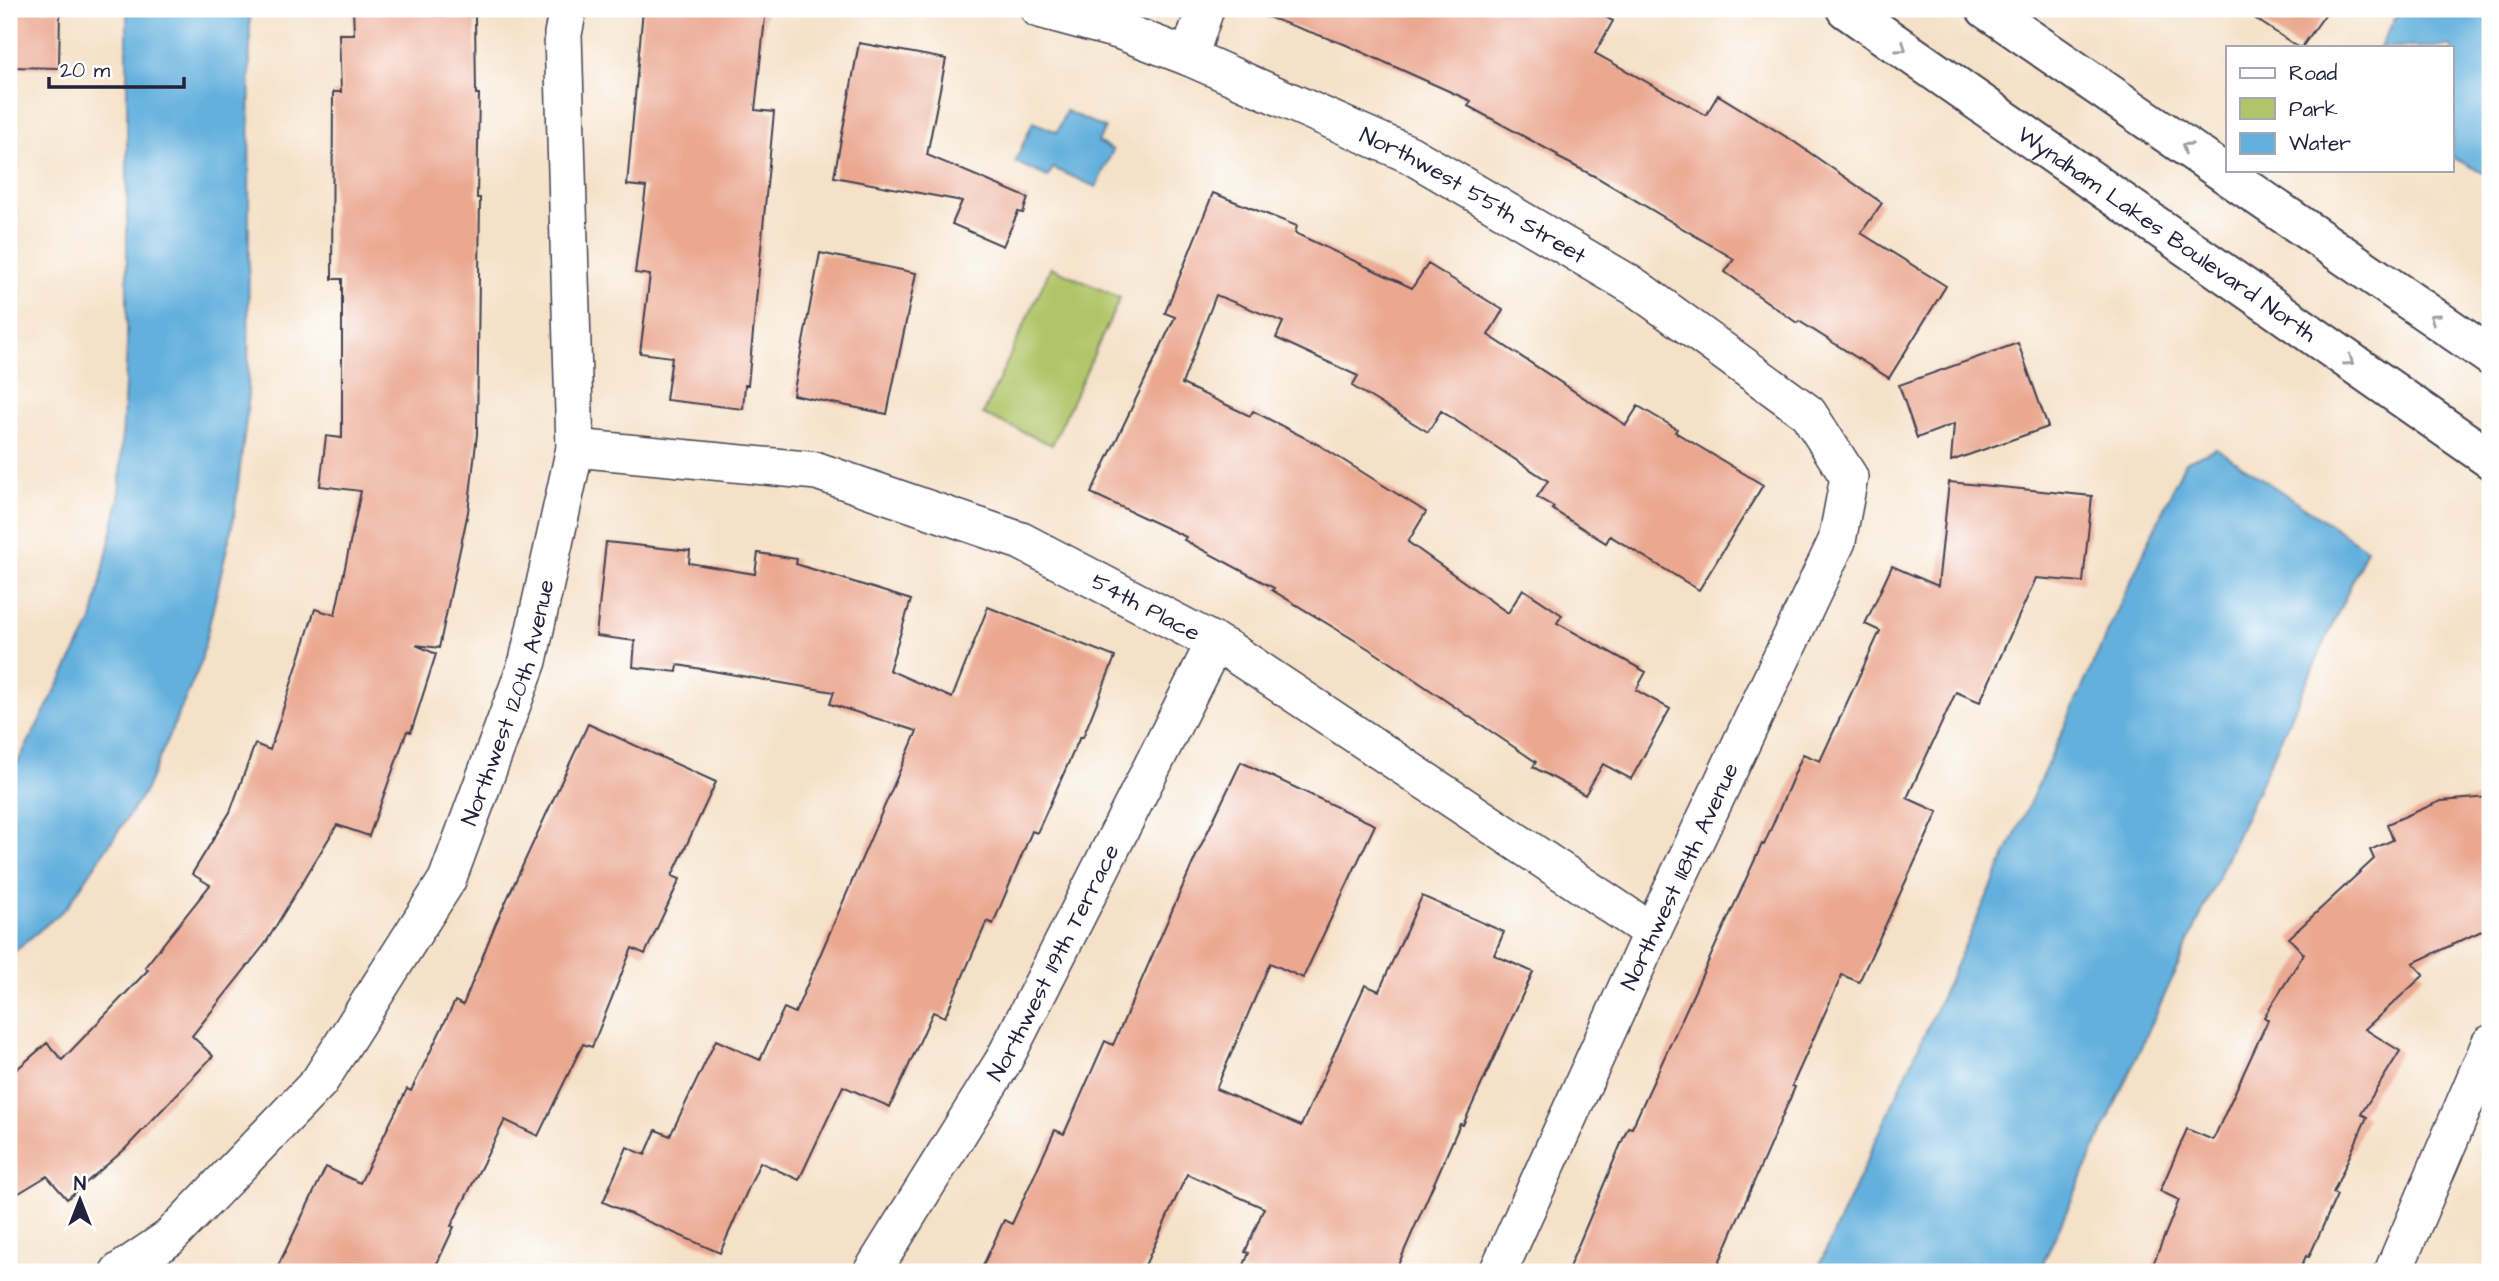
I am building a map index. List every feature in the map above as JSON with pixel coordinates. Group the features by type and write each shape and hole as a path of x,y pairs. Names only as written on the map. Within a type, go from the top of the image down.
{"street":[{"name":"Northwest 120th Avenue","path":"119,1272 169,1238 319,1082 447,880 528,661 575,449 563,34 568,9"},
{"name":"Northwest 55th Street","path":"1039,9 1125,20 1189,57 1409,154 1635,287 1808,413 1849,477"},
{"path":"1189,57 1205,9"},
{"name":"Wyndham Lakes Boulevard North","path":"1846,9 2490,459"},
{"path":"1986,9 2490,356"},
{"name":"54th Place","path":"575,449 817,471 1021,541 1215,642 1652,932"},
{"name":"Northwest 118th Avenue","path":"1498,1272 1652,932 1837,541 1849,477"},
{"name":"Northwest 119th Terrace","path":"872,1272 1004,1060 1215,642"},
{"path":"2393,1272 2490,1044"}],"green space":[{"path":"1051,267 1120,298 1052,445 983,414"}],"water":[{"path":"127,9 250,9 248,404 234,517 200,665 145,791 67,907 9,956 9,779 92,621 119,499 127,345"},
{"path":"2400,9 2490,9 2490,177 2454,158 2454,46 2381,46"},
{"path":"1066,111 1105,128 1098,142 1113,150 1096,187 1053,168 1048,177 1015,162 1033,122 1057,132"},
{"path":"2216,448 2367,549 2039,1272 1816,1272 2185,462"}],"building":[{"path":"353,9 435,9 435,16 475,16 476,94 479,94 477,198 480,198 477,434 468,512 439,648 416,645 436,654 411,732 407,731 369,836 337,825 265,944 192,1036 213,1056 124,1150 67,1199 47,1176 9,1199 9,1076 47,1043 62,1060 148,970 145,967 210,885 192,874 230,812 255,744 270,750 315,609 335,615 361,491 320,486 326,436 342,438 342,279 332,279 333,92 341,92 339,34 354,34"},
{"path":"643,9 766,9 755,110 774,112 748,385 745,385 743,409 666,400 672,357 640,353 650,275 635,273 646,187 627,185"},
{"path":"1260,9 1591,9 1613,21 1595,53 1706,115 1718,95 1793,141 1882,203 1861,233 1946,286 1889,378 1799,321 1797,323 1725,272 1734,259 1598,178 1468,106 1471,101 1344,44 1259,14"},
{"path":"2241,9 2329,9 2303,46 2296,46"},
{"path":"9,10 60,10 59,68 9,67"},
{"path":"859,43 946,59 927,155 1028,198 1023,213 1018,212 1003,246 952,224 962,201 834,177"},
{"path":"1213,193 1297,226 1295,233 1412,288 1428,264 1503,310 1488,335 1626,425 1638,406 1677,429 1675,432 1763,485 1699,590 1610,536 1606,543 1552,509 1554,507 1537,497 1548,481 1441,411 1428,432 1352,386 1358,376 1276,338 1283,322 1216,295 1182,384 1250,416 1253,411 1319,445 1426,512 1408,542 1508,613 1523,589 1562,615 1557,623 1646,672 1636,690 1670,709 1631,779 1603,764 1585,795 1533,767 1536,762 1374,652 1272,590 1274,588 1184,540 1186,537 1091,493 1175,317 1165,313"},
{"path":"820,253 916,273 887,414 793,395"},
{"path":"2018,343 2048,427 1951,461 1954,424 1917,438 1899,385"},
{"path":"1949,482 2092,496 2083,582 2036,578 1980,702 1956,692 1907,798 1938,812 1859,982 1842,975 1792,1086 1795,1087 1715,1272 1567,1272 1628,1127 1632,1128 1762,844 1764,845 1803,754 1820,761 1880,631 1865,624 1892,566 1938,586"},
{"path":"606,542 690,551 689,563 755,574 758,553 797,559 796,564 911,600 889,670 952,698 988,607 1115,657 1083,737 1080,737 1037,833 1032,831 993,924 987,921 945,1017 933,1012 890,1107 843,1086 799,1180 760,1162 720,1253 603,1202 627,1147 645,1155 656,1130 670,1136 716,1040 760,1060 784,1008 795,1013 917,731 830,704 834,692 678,665 677,672 633,667 635,641 596,636"},
{"path":"588,724 716,782 672,876 680,879 645,954 632,948 592,1047 583,1044 538,1136 505,1120 451,1226 454,1227 433,1272 275,1272 326,1167 360,1183 407,1089 411,1091 455,1001 463,1005 496,923"},
{"path":"1241,762 1375,825 1303,978 1270,963 1216,1089 1301,1126 1365,985 1379,991 1422,896 1504,932 1494,955 1533,972 1463,1125 1460,1124 1395,1272 1241,1272 1249,1253 1245,1252 1264,1208 1187,1174 1142,1272 980,1272 1004,1220 1012,1224 1055,1130 1064,1134 1105,1041 1113,1045 1196,856"},
{"path":"2490,797 2490,927 2413,963 2424,975 2365,1029 2400,1051 2361,1114 2367,1117 2333,1193 2337,1195 2309,1257 2306,1256 2299,1272 2150,1272 2179,1200 2160,1191 2187,1129 2213,1140 2268,1020 2264,1017 2304,954 2289,938 2374,859 2370,850 2393,840 2387,824 2441,801"}]}
